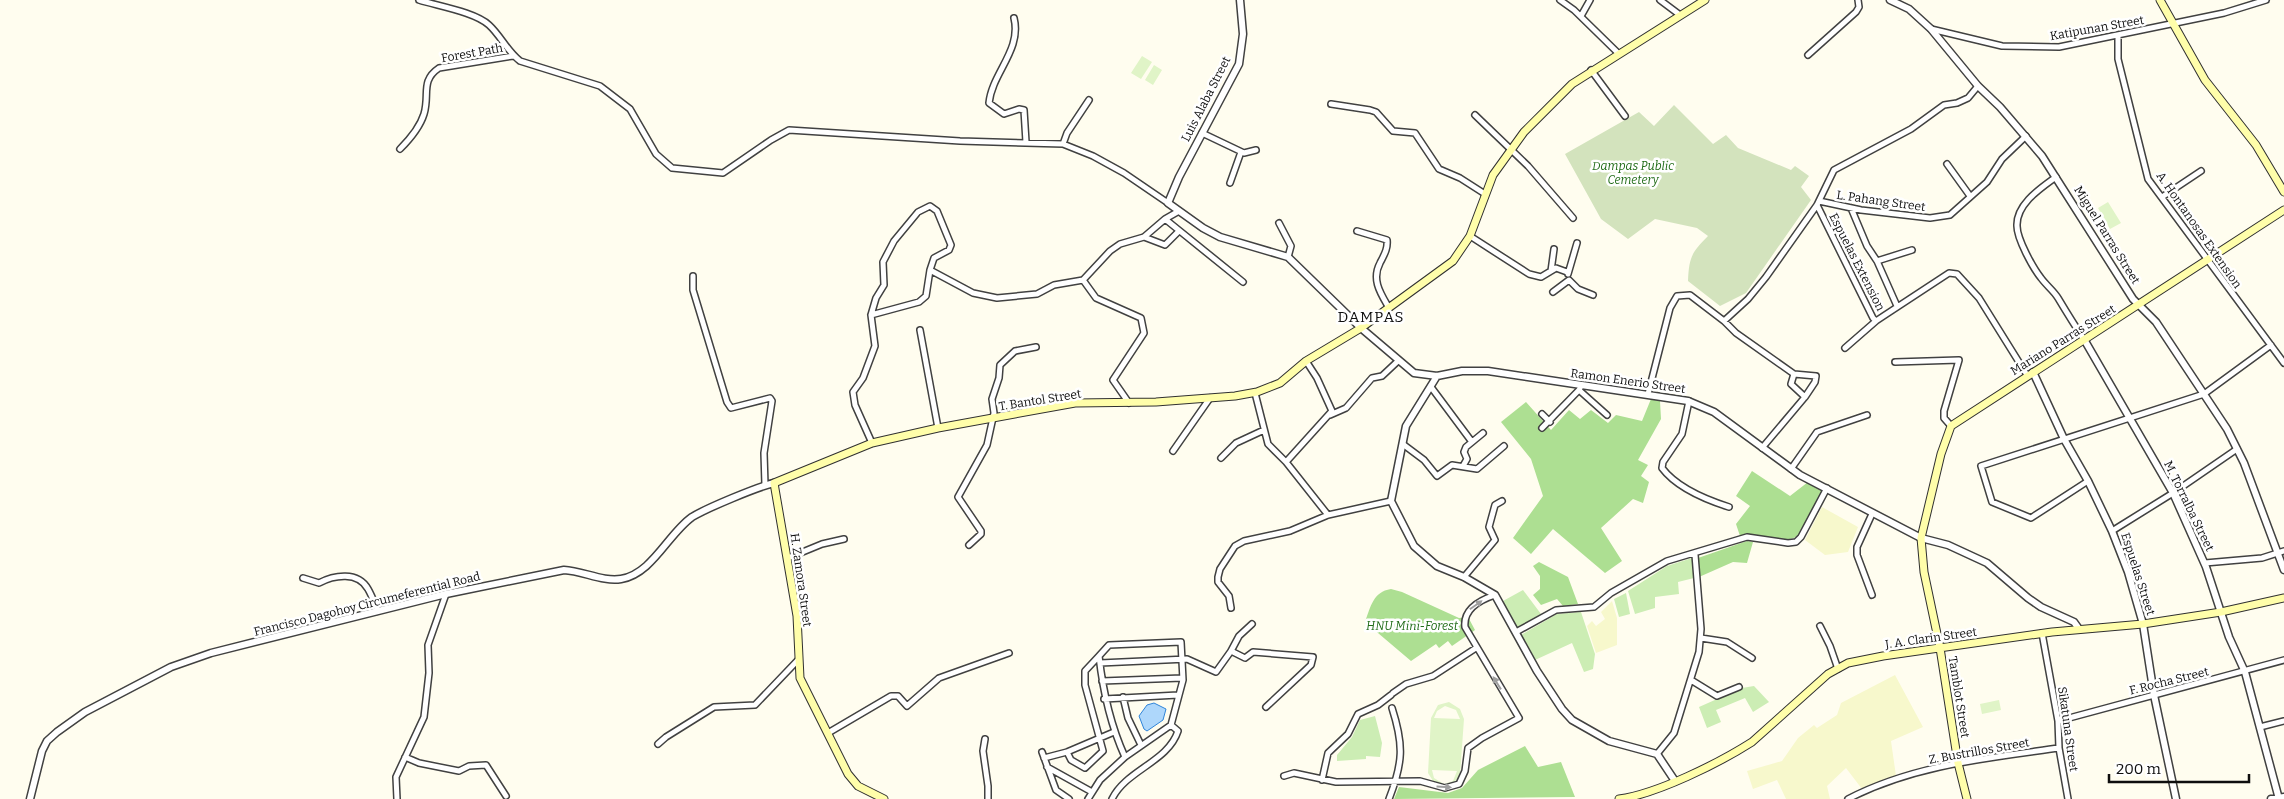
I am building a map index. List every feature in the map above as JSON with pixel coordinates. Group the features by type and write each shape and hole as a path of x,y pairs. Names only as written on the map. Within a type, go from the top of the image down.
{"main road":[{"name":"T. Bantol Street","path":"774,484 872,443 938,428 1075,403 1129,403 1210,398 1254,393 1280,383 1306,362 1361,328 1453,262 1470,236 1493,175 1511,148 1538,116 1572,84 1591,70 1704,0"},
{"path":"2160,0 2205,80 2256,145 2284,192"},
{"name":"Mariano Parras Street","path":"1951,426 2284,210"},
{"path":"1921,538 1941,454 1951,426"},
{"name":"H. Zamora Street","path":"774,484 797,616 800,678 848,774 858,786 884,799"},
{"name":"Tamblot Street","path":"1921,538 1924,572 1940,648 1958,763 1967,799"},
{"name":"J. A. Clarin Street","path":"1619,799 1675,781 1752,742 1828,674 1848,663 1883,656 2042,633 2143,624 2221,612 2284,598"}],"street":[{"path":"419,0 476,17 488,24 513,56 531,65 561,72 600,86 630,109 656,154 672,168 723,173 789,130 960,141 1063,144 1124,172 1168,203"},
{"name":"Luis Alaba Street","path":"1168,203 1179,177 1239,64 1243,34 1240,0"},
{"path":"1560,0 1581,16 1618,53"},
{"path":"1581,16 1590,0"},
{"path":"1660,0 1680,15"},
{"path":"1808,55 1856,12 1859,7 1858,0"},
{"name":"Miguel Parras Street","path":"1890,0 1909,8 1931,29 1978,86 2026,136 2056,177 2133,299 2156,322 2204,394 2237,449 2281,552 2284,570"},
{"name":"Katipunan Street","path":"1931,29 2002,46 2059,47 2224,14 2266,0"},
{"path":"1014,18 1015,39 998,74 989,103 1004,114 1019,109 1024,110 1026,142"},
{"name":"A. Hontanosas Extension","path":"2118,36 2118,59 2148,178 2284,363"},
{"name":"Forest Path","path":"400,149 422,121 426,103 426,80 432,73 439,68 513,56"},
{"path":"1591,70 1625,116"},
{"path":"1724,321 1748,299 1766,277 1818,203 1834,170 1911,129 1944,105 1957,103 1968,98 1978,86"},
{"path":"1063,144 1067,134 1089,100"},
{"path":"1331,104 1376,112 1394,131 1415,133 1439,169 1460,178 1485,194"},
{"path":"1474,115 1511,148 1573,218"},
{"path":"1202,133 1240,152 1246,153 1256,150"},
{"name":"L. Pahang Street","path":"1818,203 1938,217 1954,212 1987,182 2002,159 2026,136"},
{"path":"1230,183 1240,152"},
{"path":"1947,164 1970,196"},
{"path":"2162,197 2201,171"},
{"name":"M. Torralba Street","path":"2056,177 2035,192 2023,207 2017,226 2025,248 2040,277 2058,297 2067,316 2085,340 2173,493 2205,563 2229,637 2245,672 2280,798"},
{"name":"Ramon Enerio Street","path":"1168,203 1220,237 1288,257 1361,328 1398,361 1414,372 1437,376 1462,371 1488,371 1580,388 1648,394 1689,402 1714,412 1791,469 1872,514 1921,538 1948,545 1987,563 2028,598 2041,607 2074,622 2079,629"},
{"name":"Espuelas Extension","path":"1818,203 1872,318 1876,320 1948,273 1957,274 1979,298 2030,374"},
{"path":"871,315 919,302 926,296 934,258 949,250 951,245 937,211 930,206 918,212 894,241 883,262 884,285 876,298 871,315 875,346 863,378 853,392 855,405 872,443"},
{"path":"1851,208 1867,246 1877,261 1897,306"},
{"path":"930,270 973,293 998,298 1037,294 1054,285 1083,280 1101,259 1120,244 1144,237 1165,219 1179,211"},
{"path":"1165,219 1243,282"},
{"path":"1279,223 1291,246 1288,257"},
{"path":"1144,237 1165,245 1179,231"},
{"path":"1357,231 1387,240 1388,247 1377,270 1377,285 1389,308"},
{"path":"1470,236 1529,274 1541,277 1556,268 1567,272"},
{"path":"1577,243 1567,272 1569,280 1578,289 1593,295"},
{"path":"1552,271 1554,249"},
{"path":"1877,261 1912,250"},
{"path":"693,276 693,290 727,402 731,408 770,398 772,401 764,453 765,485"},
{"path":"1083,280 1096,298 1141,318 1144,333 1113,380 1129,403"},
{"path":"1554,292 1569,280"},
{"path":"1648,394 1670,308 1676,296 1690,294 1736,333 1794,374 1816,376 1815,382 1805,397 1762,448"},
{"path":"1845,348 1876,320"},
{"path":"920,330 938,428"},
{"path":"2088,481 2031,518 1992,502 1981,466 2204,394 2271,345"},
{"path":"969,545 981,534 981,531 958,497 987,445 994,419 992,399 999,378 1000,365 1015,351 1036,347"},
{"path":"1895,362 1958,360 1944,410 1944,418 1951,426"},
{"path":"1286,462 1330,415 1346,408 1372,378 1382,376 1398,361"},
{"path":"1306,362 1332,407 1330,415"},
{"path":"1794,374 1790,384 1805,397"},
{"name":"Espuelas Street","path":"2030,374 2088,481 2112,531 2128,572 2143,624 2154,695 2176,799"},
{"path":"1437,376 1406,426 1404,445 1391,501 1414,546 1437,566 1464,577 1495,594 1558,704 1572,720 1609,741 1657,754 1675,781"},
{"path":"1430,387 1472,442"},
{"path":"1542,428 1550,422 1580,388 1607,415"},
{"path":"1254,393 1268,444 1286,462 1328,515"},
{"path":"1173,451 1210,398"},
{"path":"1689,402 1682,434 1663,462 1662,468 1673,479 1711,501 1729,507"},
{"path":"1542,414 1550,422"},
{"path":"1791,469 1817,432 1867,415"},
{"path":"1221,458 1236,443 1264,430"},
{"path":"1463,466 1468,457 1464,450 1483,432"},
{"path":"1404,445 1424,460 1436,476 1452,465 1477,469 1504,446"},
{"path":"2112,531 2173,493 2237,449"},
{"name":"Francisco Dagohoy Circumeferential Road","path":"30,799 42,751 47,742 94,708 171,667 211,653 446,594 564,570 576,570 612,579 622,579 635,574 649,562 694,516 765,485 774,484"},
{"path":"1516,632 1556,610 1594,607 1611,593 1667,562 1747,537 1788,543 1796,542 1801,537 1827,488"},
{"path":"1490,500 1495,505"},
{"path":"1231,608 1229,596 1218,582 1218,577 1220,569 1235,546 1290,531 1328,515 1391,501"},
{"path":"1464,577 1495,540 1489,528 1495,505 1502,501"},
{"path":"1872,514 1857,547 1857,555 1872,595"},
{"path":"788,558 822,544 844,539"},
{"path":"2205,563 2262,558 2281,552"},
{"path":"1657,754 1674,733 1691,680 1701,638 1694,554"},
{"path":"304,578 319,583 340,575 358,580 368,588 378,611"},
{"path":"397,799 396,777 424,717 429,673 428,645 446,594"},
{"path":"1284,776 1294,773 1322,780 1357,782 1420,781 1445,788 1453,788 1459,784 1463,777 1468,748 1518,718 1465,627 1466,614 1470,609 1495,594"},
{"path":"1100,660 1192,660 1216,672 1239,636 1252,624"},
{"path":"1820,626 1830,646 1838,669"},
{"name":"Sikatuna Street","path":"2042,633 2058,721 2059,748 2068,799"},
{"path":"1701,638 1727,642 1752,658"},
{"path":"1068,752 1071,760 1086,768 1103,751 1085,685 1085,671 1100,660 1110,645 1181,642 1182,678 1171,725 1125,757 1100,780 1088,799"},
{"path":"1322,780 1328,753 1348,734 1358,714 1390,696 1406,684 1433,676 1476,648"},
{"path":"1231,651 1244,658 1253,652 1313,657 1311,665 1266,707"},
{"path":"828,733 891,696 898,696 907,706 939,678 1009,654"},
{"path":"658,744 714,707 755,705 798,660"},
{"path":"1100,660 1104,699 1114,732 1125,757"},
{"name":"F. Rocha Street","path":"2058,721 2284,660"},
{"path":"1102,681 1182,678"},
{"path":"1691,680 1717,696 1739,687"},
{"path":"1104,699 1123,696 1178,695"},
{"path":"1123,696 1128,718 1141,745"},
{"path":"1389,799 1396,780 1402,741 1391,707 1390,696"},
{"path":"2260,727 2284,721"},
{"path":"1112,799 1131,776 1166,749 1178,731 1171,725"},
{"path":"1068,799 1056,790 1043,755 1068,752 1114,732"},
{"path":"985,739 983,751 988,799"},
{"name":"Z. Bustrillos Street","path":"1848,799 1923,771 1958,763 2059,748"},
{"path":"404,757 459,771 469,766 486,765 506,796"},
{"path":"1047,766 1092,792"},
{"path":"2271,799 2280,798"}],"green space":[{"path":"1142,56 1152,62 1141,79 1131,73"},
{"path":"1154,65 1162,70 1153,85 1145,80"},
{"name":"Dampas Public Cemetery","path":"1674,105 1713,144 1726,135 1738,148 1791,170 1795,166 1809,176 1801,187 1811,200 1746,293 1720,306 1688,281 1692,255 1708,236 1697,228 1655,219 1628,239 1601,219 1565,154 1639,112 1654,126"},
{"path":"2108,202 2121,223 2110,229 2098,208"},
{"path":"1651,399 1660,401 1661,419 1638,460 1648,465 1641,476 1649,482 1643,503 1633,499 1601,528 1622,561 1605,573 1553,529 1531,554 1513,538 1543,496 1531,459 1501,422 1526,402 1551,430 1569,410 1580,419 1591,410 1608,423 1616,415 1642,421"},
{"path":"1752,471 1790,496 1808,482 1823,491 1800,534 1788,539 1740,536 1736,524 1750,506 1736,496"},
{"path":"1822,507 1858,527 1848,552 1825,555 1805,540"},
{"path":"1747,541 1753,542 1747,563 1733,562 1699,577 1698,558"},
{"path":"1692,558 1694,578 1678,582 1679,594 1655,597 1655,608 1635,614 1628,591 1667,566"},
{"path":"1539,562 1568,577 1578,604 1563,606 1557,599 1541,605 1533,595 1540,589 1540,576 1533,566"},
{"name":"HNU Mini-Forest","path":"1391,589 1402,592 1459,618 1468,617 1475,630 1452,646 1448,641 1439,648 1436,644 1411,661 1365,622 1376,597 1380,593"},
{"path":"1523,590 1541,614 1517,628 1503,601"},
{"path":"1626,593 1630,614 1619,617 1614,599"},
{"path":"1612,601 1617,618 1617,645 1596,653 1587,626 1592,621 1596,626 1605,619 1601,612"},
{"path":"1581,612 1595,654 1593,669 1584,672 1572,643 1535,660 1521,635 1557,614"},
{"path":"1895,675 1923,727 1891,741 1896,776 1862,789 1846,768 1827,786 1830,799 1786,799 1777,780 1753,789 1747,771 1782,761 1798,738 1814,725 1817,728 1837,715 1841,703"},
{"path":"1754,686 1769,702 1753,712 1745,698 1716,710 1721,722 1707,728 1699,707 1742,688"},
{"path":"1999,700 2001,710 1982,714 1980,704"},
{"path":"1449,702 1460,709 1464,719 1460,775 1452,786 1438,785 1428,773 1431,718 1438,705","holes":["1445,706 1456,710 1460,719 1434,718 1437,711","1432,770 1457,771 1453,781 1444,784 1434,778"]},
{"path":"1375,716 1382,743 1380,757 1366,756 1366,759 1337,761 1337,755 1352,737 1360,720"},
{"path":"1525,746 1538,767 1561,762 1575,797 1394,799 1399,787 1448,793 1462,788 1478,770"}],"water":[{"path":"1154,703 1166,709 1163,720 1147,731 1144,729 1139,716 1147,705"}],"district":[{"name":"DAMPAS","path":"1371,317"}]}
